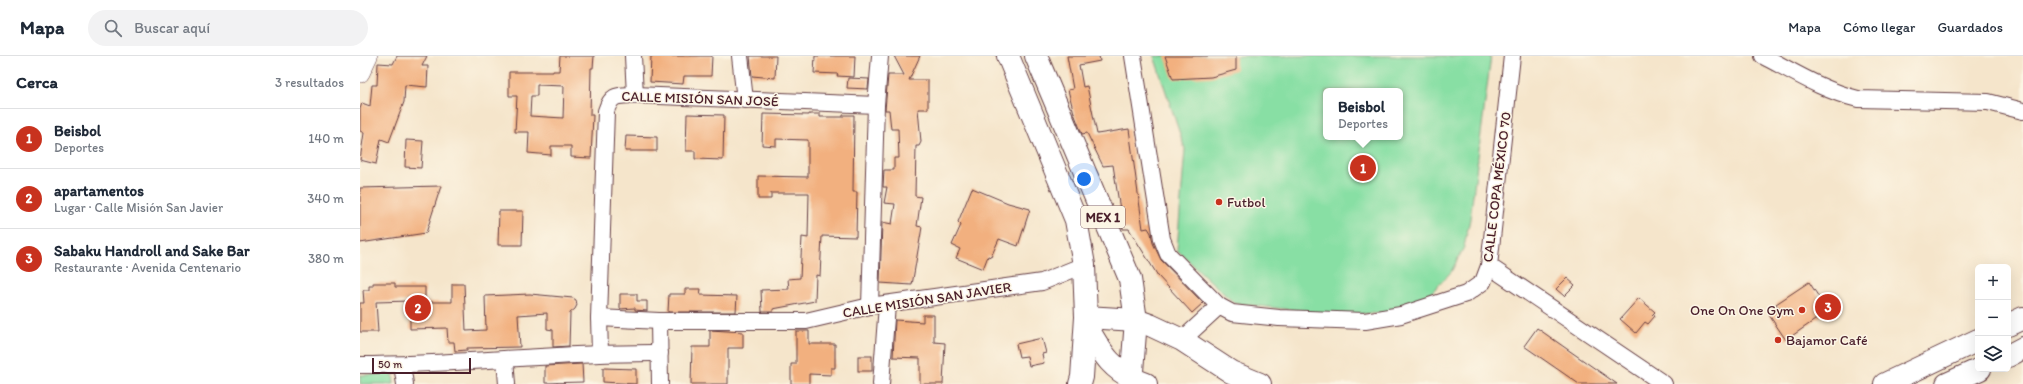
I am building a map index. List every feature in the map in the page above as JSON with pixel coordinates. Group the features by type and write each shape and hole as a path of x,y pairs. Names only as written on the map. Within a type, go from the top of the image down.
{"main road":[{"name":"MEX 1","path":"1008,56 1076,220 1084,265 1086,321 1082,377 1080,384"},
{"name":"MEX 1","path":"1036,56 1099,209 1120,252 1130,280 1136,320 1136,382"},
{"path":"2011,324 2023,318"},
{"path":"1136,382 1114,367 1101,352 1086,321 1136,320 1182,340 1231,372 1260,384"},
{"path":"1885,384 1975,341"},
{"path":"2011,354 2023,348"},
{"path":"1948,384 1975,371"}],"street":[{"path":"360,74 368,56"},
{"path":"633,56 635,95"},
{"path":"740,56 745,100"},
{"path":"870,306 876,105 880,56"},
{"path":"1133,56 1162,239 1168,254 1219,306 1182,340"},
{"name":"CALLE COPA MÉXICO 70","path":"1219,306 1232,313 1279,318 1365,321 1401,315 1466,294 1483,282 1489,266 1512,56"},
{"path":"1763,56 1824,88 1858,99 1988,102 2023,111"},
{"name":"CALLE MISIÓN SAN JOSÉ","path":"600,352 599,318 606,110 609,101 614,96 635,95 876,105"},
{"name":"CALLE MISIÓN SAN JAVIER","path":"599,318 659,321 806,321 870,306 887,305 1042,282 1084,265"},
{"path":"1489,266 1664,384"},
{"path":"881,384 887,305"},
{"path":"659,321 660,384"},
{"path":"360,365 402,365 600,352 660,353"},
{"path":"505,359 508,384"},
{"path":"402,365 404,384"}],"green space":[{"path":"1154,56 1491,56 1470,219 1464,247 1451,272 1432,292 1411,305 1384,313 1334,315 1234,303 1177,250 1185,149"},
{"path":"393,374 394,384 360,384 360,375"}],"building":[{"path":"397,56 427,56 422,66 428,66 427,87 405,85 404,102 389,142 381,139 376,164 360,160 364,133 360,131 360,109 362,103 370,106 372,85 377,85 378,63 393,64"},
{"path":"560,56 594,56 593,68 591,68 590,115 593,115 591,158 571,157 571,146 551,146 551,155 528,153 529,132 515,132 517,96 509,96 509,72 559,71","holes":["537,85 564,86 563,118 530,116 531,96 537,96"]},
{"path":"651,56 712,56 711,76 684,76 683,84 650,82"},
{"path":"750,56 776,56 775,78 752,76"},
{"path":"815,56 855,56 854,77 837,76 838,74 814,73"},
{"path":"894,56 920,56 909,80 928,80 928,109 918,109 921,142 919,146 916,146 915,196 921,197 917,226 922,227 912,285 880,283 882,222 892,224 895,204 884,203 887,187 883,187 884,170 894,170 894,158 899,158 898,129 891,129 889,110 885,110 888,75 904,75"},
{"path":"1067,56 1099,56 1100,61 1079,65 1083,87 1087,86 1097,134 1129,129 1143,229 1148,228 1151,233 1153,243 1161,260 1203,303 1192,313 1158,276 1129,229 1123,229 1113,165 1103,166 1087,133 1082,134 1074,113 1068,90 1073,89"},
{"path":"1165,56 1236,56 1236,70 1211,77 1173,79"},
{"path":"848,78 869,79 868,89 847,88"},
{"path":"687,114 724,115 723,160 695,159 695,151 686,151"},
{"path":"763,114 820,114 820,117 843,117 843,115 854,115 853,192 857,192 856,237 822,236 820,276 816,275 815,301 773,309 773,312 762,312 761,290 789,289 788,279 800,278 802,237 808,238 809,193 771,193 771,199 758,199 758,176 808,177 808,140 776,139 776,146 762,145"},
{"path":"626,136 657,137 657,151 625,151"},
{"path":"406,140 423,141 421,168 405,167"},
{"path":"441,186 426,233 360,243 360,188"},
{"path":"972,188 1008,203 1030,209 1018,246 999,239 991,257 988,256 983,269 956,258 960,249 952,245 961,225 958,222"},
{"path":"499,211 523,211 522,245 498,245"},
{"path":"1567,278 1575,285 1564,296 1556,289"},
{"name":"One On One Gym","path":"1809,282 1828,311 1786,340 1769,315 1779,309 1776,304"},
{"path":"373,283 395,283 395,287 425,287 425,302 452,302 452,284 464,284 466,331 486,330 485,296 530,294 573,298 576,300 577,305 570,313 569,346 553,347 553,330 547,329 547,313 518,315 520,347 467,348 467,350 455,351 454,342 448,342 447,328 410,329 410,301 376,302 378,332 360,332 360,303 364,303 363,290 369,290 369,286 373,286"},
{"path":"685,289 701,289 700,295 737,296 736,312 668,312 669,294 685,294"},
{"path":"620,294 637,294 637,301 647,301 647,311 635,310 635,308 620,309"},
{"path":"1639,298 1655,312 1652,315 1655,316 1648,324 1645,322 1636,333 1620,319"},
{"path":"923,315 934,315 934,342 945,343 943,384 920,384 920,358 893,357 895,320 923,322"},
{"path":"1537,328 1617,384 1579,384 1524,346"},
{"path":"710,330 743,332 743,348 728,348 728,384 691,384 692,347 710,347"},
{"path":"796,331 809,331 809,344 835,344 835,368 831,368 831,375 809,374 809,384 791,384 791,364 796,364"},
{"path":"1042,338 1046,353 1042,354 1044,363 1029,366 1027,356 1019,357 1016,344"},
{"path":"858,356 872,356 872,371 858,371"},
{"path":"582,364 583,382 545,383 545,366"},
{"path":"603,368 636,369 636,384 603,382"}],"place":[{"name":"Beisbol","path":"1363,168"},
{"name":"Futbol","path":"1219,202"},
{"name":"Sabaku Handroll and Sake Bar","path":"1828,307"},
{"name":"apartamentos","path":"418,308"},
{"name":"One On One Gym","path":"1802,310"},
{"name":"Bajamor Café","path":"1778,340"}]}
